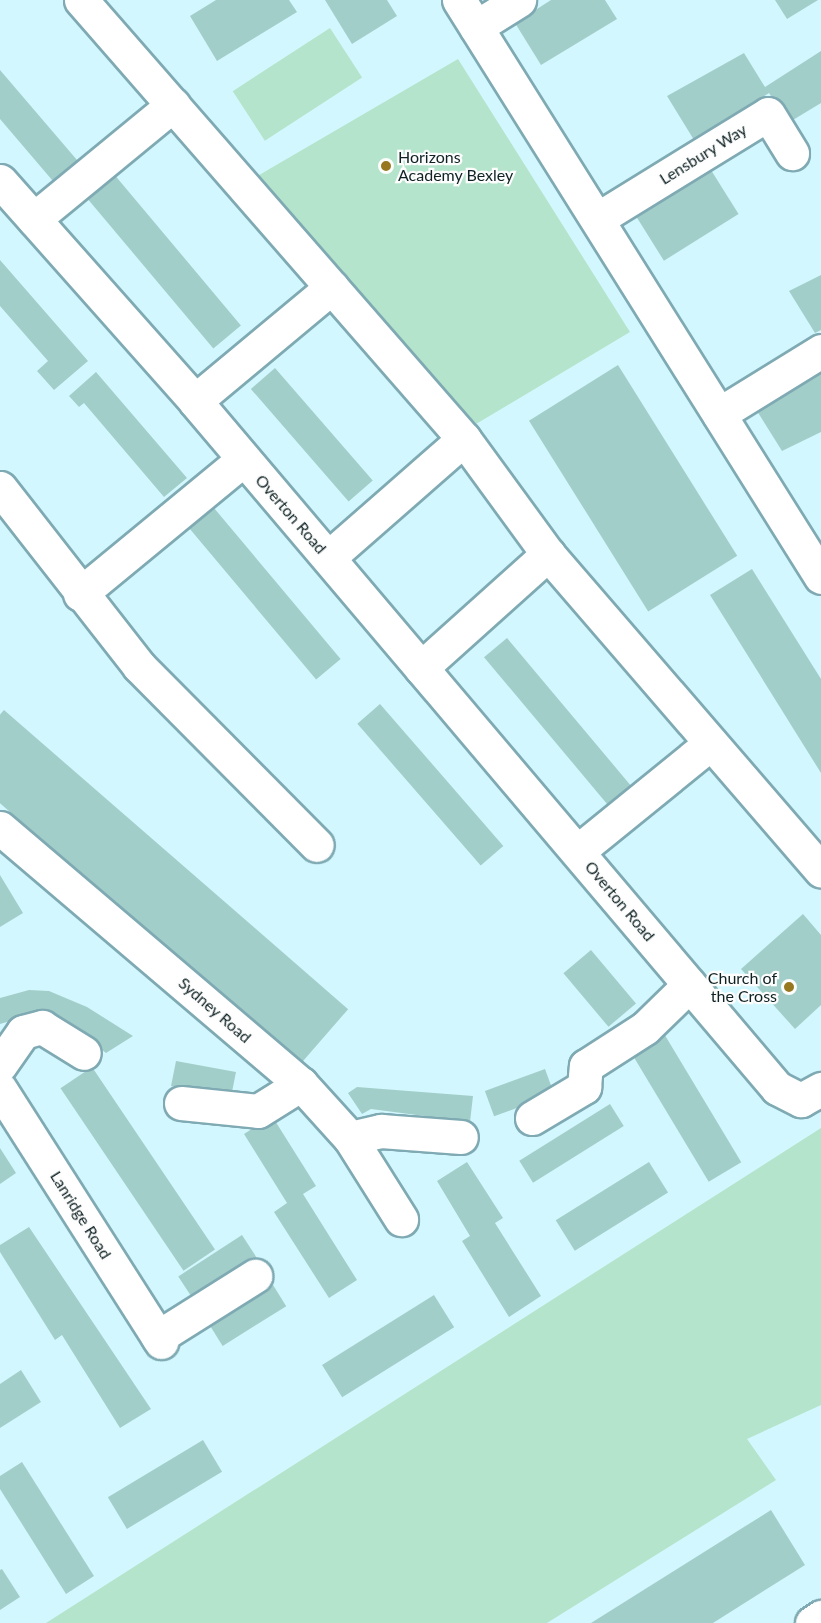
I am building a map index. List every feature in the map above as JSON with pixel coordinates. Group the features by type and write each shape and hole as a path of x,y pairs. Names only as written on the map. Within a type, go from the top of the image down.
{"street":[{"path":"81,0 464,439 548,554 821,870"},
{"path":"519,0 467,13 599,218 821,578"},
{"path":"34,219 173,105"},
{"name":"Lensbury Way","path":"599,218 768,114 792,153"},
{"name":"Overton Road","path":"0,181 195,401 329,557 777,1088 801,1100 821,1089"},
{"path":"195,401 332,287"},
{"path":"719,414 821,351"},
{"path":"329,557 464,439"},
{"path":"80,594 244,459"},
{"path":"0,488 80,594 139,666 317,845"},
{"path":"421,668 548,554"},
{"name":"Overton Road","path":"578,850 711,743"},
{"name":"Sydney Road","path":"0,828 301,1084 350,1138 401,1219"},
{"path":"532,1118 584,1087 586,1066 645,1028 689,985"},
{"path":"0,1065 23,1032 42,1027 84,1053"},
{"path":"181,1103 258,1111 301,1084"},
{"name":"Lanridge Road","path":"0,1089 160,1340 255,1276"},
{"path":"350,1138 381,1131 461,1137"},
{"path":"812,1623 821,1617"}],"green space":[{"path":"330,28 362,77 265,141 233,91"},
{"name":"Horizons Academy Bexley","path":"458,59 630,332 471,427 254,178"},
{"path":"821,1128 821,1405 747,1439 776,1480 547,1623 46,1623"}],"building":[{"path":"216,0 289,0 297,12 217,61 190,16"},
{"path":"325,0 387,0 397,16 352,44"},
{"path":"551,0 605,0 617,19 541,65 515,23"},
{"path":"775,0 818,0 787,19"},
{"path":"821,51 821,103 788,123 769,93 694,140 667,96 744,53 765,87"},
{"path":"0,70 83,167 58,187 0,119"},
{"path":"711,170 739,214 664,261 636,217"},
{"path":"113,173 241,325 213,349 85,196"},
{"path":"0,260 88,361 54,390 37,371 48,361 0,306"},
{"path":"821,275 821,330 815,333 789,291"},
{"path":"618,365 737,556 648,611 529,421"},
{"path":"275,368 373,480 349,501 251,389"},
{"path":"821,371 821,432 782,451 757,411"},
{"path":"96,372 187,478 164,497 84,403 79,407 69,396"},
{"path":"214,508 341,659 316,679 189,529"},
{"path":"752,569 821,679 821,773 710,595"},
{"path":"507,638 634,789 611,808 484,657"},
{"path":"380,704 503,846 481,866 357,724"},
{"path":"4,710 348,1009 300,1064 0,803 0,715"},
{"path":"0,875 23,913 0,927"},
{"name":"Church of the Cross","path":"803,914 821,935 821,1005 795,1029 741,969"},
{"path":"591,950 636,1004 608,1027 563,973"},
{"path":"29,990 49,991 87,1007 133,1036 106,1053 69,1025 34,1014 0,1024 0,998"},
{"path":"663,1032 741,1162 709,1182 630,1052"},
{"path":"176,1061 236,1072 232,1092 215,1088 214,1095 171,1086"},
{"path":"92,1067 215,1249 184,1271 60,1088"},
{"path":"545,1069 554,1094 494,1116 485,1091"},
{"path":"357,1087 473,1096 470,1122 371,1109 362,1114 348,1093"},
{"path":"610,1104 624,1126 533,1183 519,1161"},
{"path":"272,1116 316,1186 303,1194 357,1280 329,1298 274,1212 287,1203 244,1134"},
{"path":"0,1148 16,1173 0,1184"},
{"path":"467,1162 503,1218 495,1223 541,1296 509,1317 462,1241 470,1236 437,1181"},
{"path":"649,1162 668,1193 575,1251 556,1220"},
{"path":"29,1227 151,1409 120,1428 62,1335 55,1340 0,1252 0,1245"},
{"path":"242,1235 257,1258 193,1299 178,1276"},
{"path":"273,1285 286,1306 223,1346 209,1325"},
{"path":"434,1295 454,1327 342,1397 322,1365"},
{"path":"21,1370 41,1402 0,1428 0,1384"},
{"path":"203,1440 222,1472 127,1529 108,1497"},
{"path":"22,1462 94,1576 66,1594 0,1489 0,1476"},
{"path":"771,1510 805,1565 713,1623 591,1623"},
{"path":"2,1569 20,1597 0,1610 0,1570"}],"place":[{"name":"Horizons Academy Bexley","path":"386,166"},
{"name":"Church of the Cross","path":"789,987"}]}
